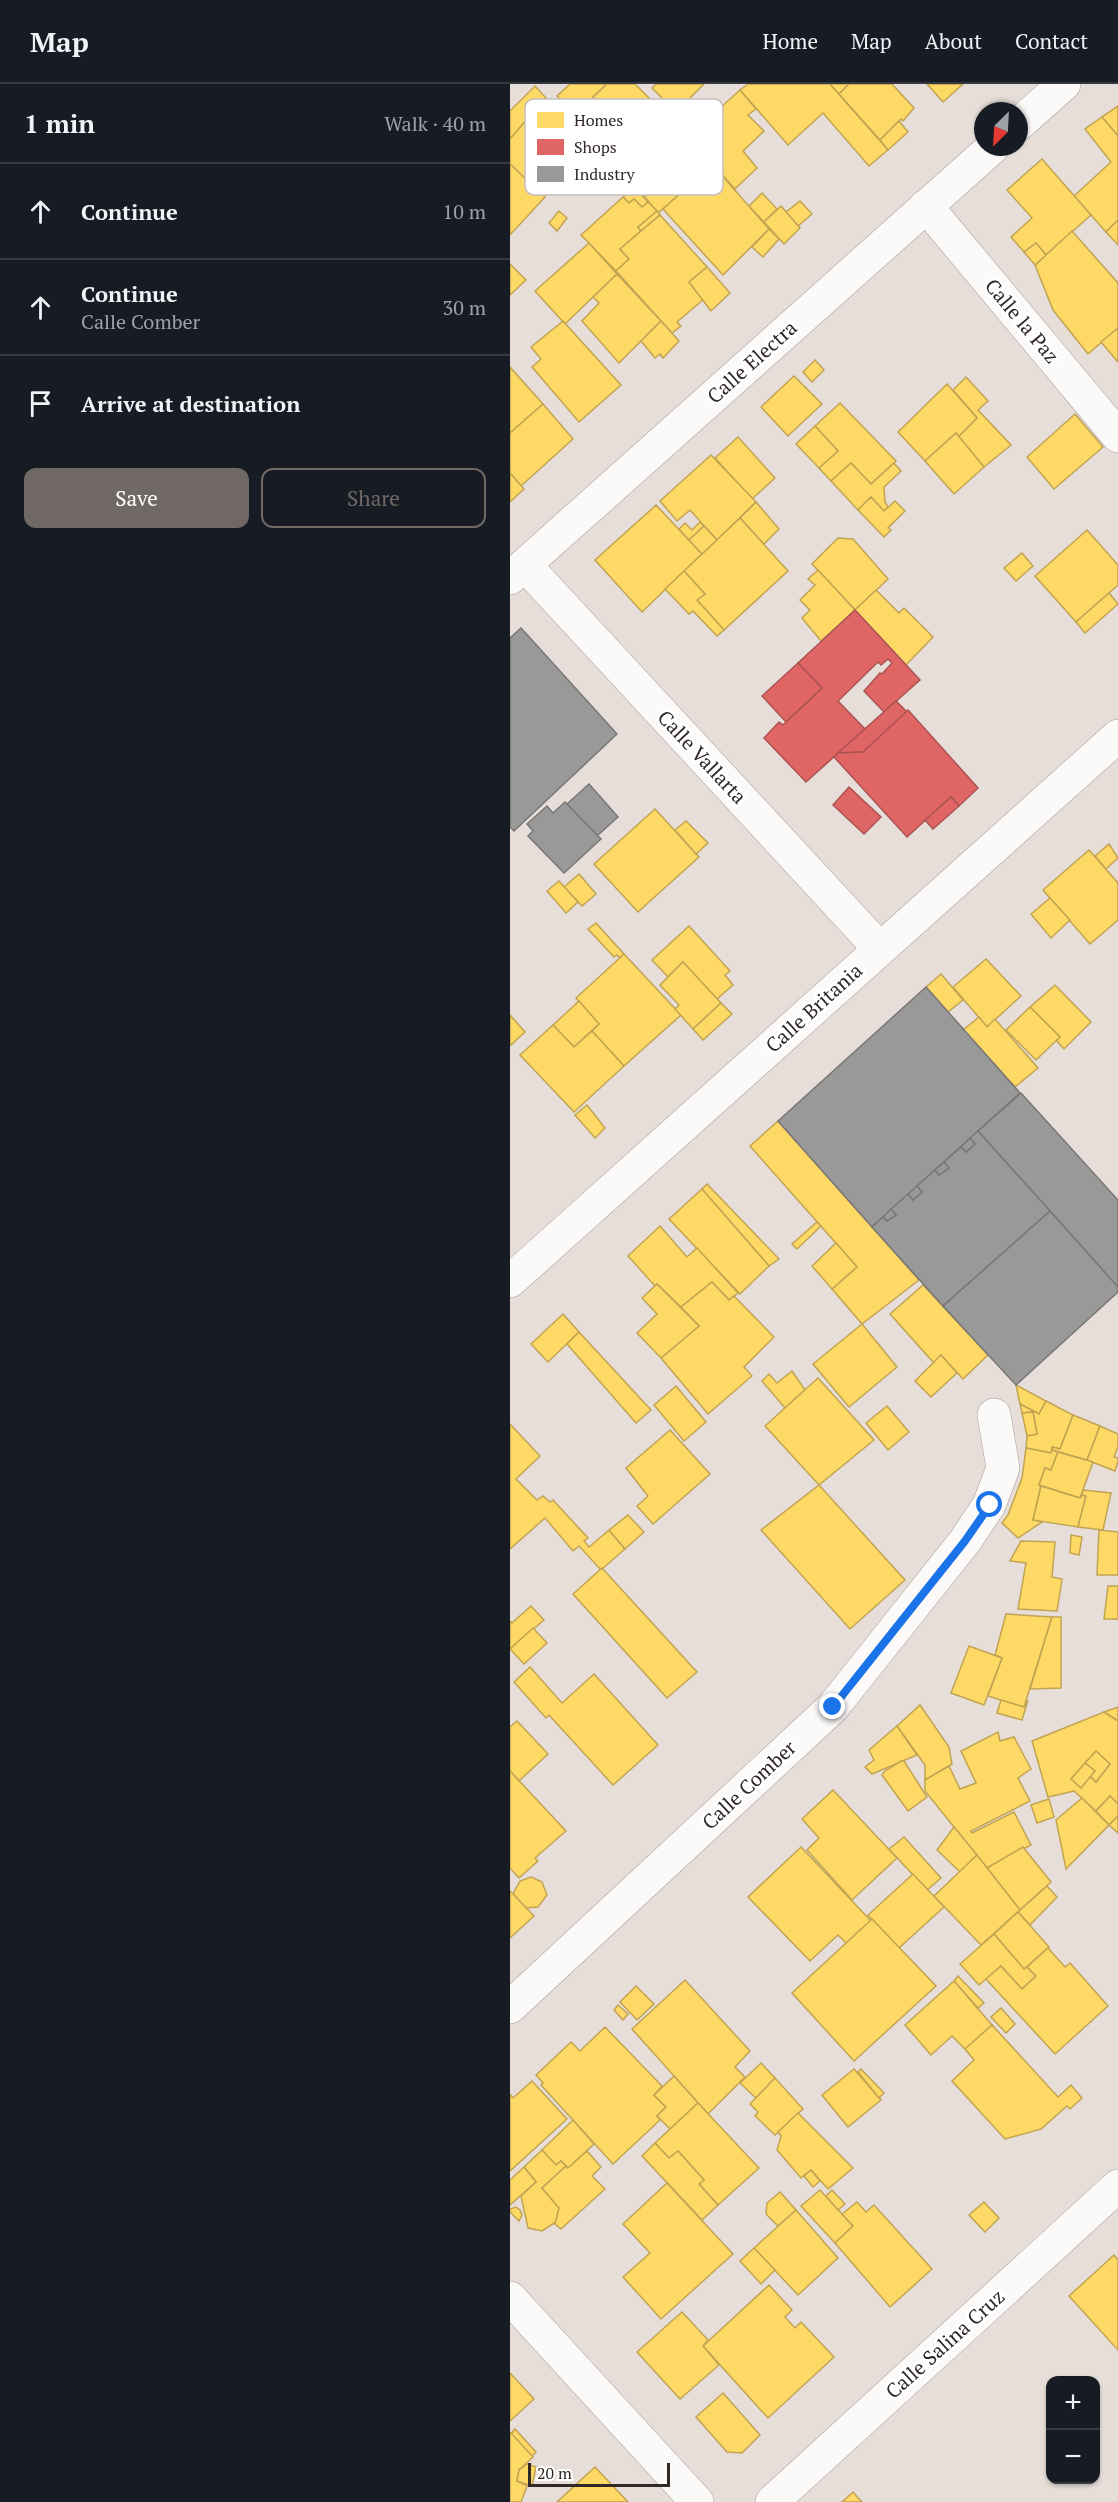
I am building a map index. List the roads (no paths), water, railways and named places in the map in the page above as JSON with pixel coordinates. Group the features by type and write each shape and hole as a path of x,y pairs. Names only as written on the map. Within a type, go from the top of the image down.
{"street":[{"path":"1028,116 1064,84"},
{"name":"Calle Electra","path":"517,571 983,156"},
{"name":"Calle la Paz","path":"926,206 1118,436"},
{"name":"Calle Vallarta","path":"517,571 880,949"},
{"name":"Calle Britania","path":"510,1281 1118,736"},
{"name":"Calle Comber","path":"510,2007 833,1707 965,1541 990,1505 1003,1468 994,1415"},
{"name":"Calle Salina Cruz","path":"772,2502 1118,2186"},
{"path":"510,2298 697,2502"}]}
